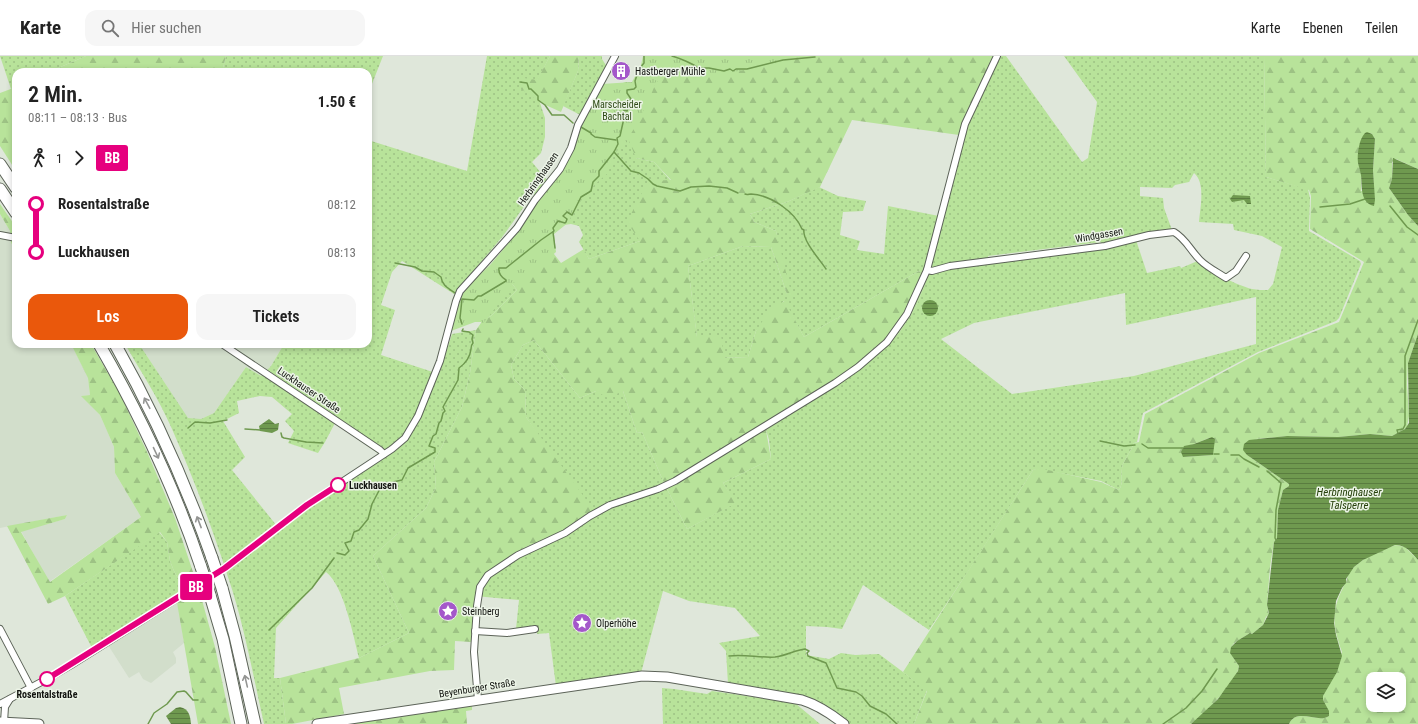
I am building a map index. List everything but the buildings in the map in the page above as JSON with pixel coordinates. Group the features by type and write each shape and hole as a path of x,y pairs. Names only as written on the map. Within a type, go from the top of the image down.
{"highway":[{"path":"0,164 12,182"},
{"path":"0,189 12,207"},
{"path":"101,348 141,420 175,497 201,567 223,639 241,723"},
{"path":"117,348 153,414 187,490 212,558 235,636 254,722"}],"main road":[{"name":"Beyenburger Straße","path":"317,724 642,676 667,677 802,700 821,708 844,724"},
{"path":"2,722 39,724"}],"street":[{"name":"Herbringhausen","path":"384,454 402,442 414,424 440,361 457,297 464,286 512,234 535,200 560,169 571,148 578,125 615,56"},
{"path":"478,700 474,652 479,594 485,578 498,567 518,554 565,533 600,510 658,489 675,481 835,383 858,367 887,342 907,314 927,270 965,124 997,56"},
{"name":"Windgassen","path":"927,270 932,271 950,266 1105,246 1149,235 1174,232 1189,245 1202,262 1226,278 1236,271 1246,256"},
{"path":"0,235 12,237"},
{"name":"Luckhauser Straße","path":"228,348 384,454"},
{"path":"225,568 307,505 384,454"},
{"path":"0,704 79,660 198,585"},
{"path":"0,629 31,688"},
{"path":"476,631 507,633 535,629"},
{"path":"2,722 7,702 12,697"}],"shaded area":[{"path":"0,214 10,231 12,244 12,348 73,348 88,377 90,395 82,396 100,415 114,447 115,473 141,517 49,582 21,531 65,519 67,515 0,528"},
{"path":"142,348 282,348 271,366 261,376 246,367 214,413 201,419 188,419"},
{"path":"178,602 184,643 173,652 176,658 176,663 151,683 143,679 139,672 129,678 108,645"}],"green space":[{"path":"0,56 86,56 58,68 12,68 11,89"},
{"path":"86,56 226,56 223,68 58,68"},
{"path":"226,56 383,56 372,84 372,68 223,68"},
{"path":"487,56 550,56 537,81 540,103 545,118 545,137 541,153 532,162 546,179 552,183 566,166 586,118 563,106 578,71 579,56 602,56 602,59 609,70 599,89 610,89 625,82 636,83 697,56 636,158 654,162 671,181 640,241 589,259 579,242 583,235 579,226 571,224 564,225 558,222 509,280 517,290 491,316 483,320 543,202 533,194 503,236 454,294 402,261 392,272 381,305 395,310 381,355 439,374 452,334 476,330 470,373 462,407 434,462 436,487 426,508 373,556 409,633 359,658 343,599 338,588 326,572 276,628 274,678 280,678 286,724 264,724 239,613 209,521 167,418 156,396 127,348 142,348 188,418 201,419 214,413 246,367 261,376 271,366 282,348 372,348 372,141 467,171","holes":["260,396 272,397 292,414 285,421 294,431 288,443 318,453 335,423 379,454 277,526 232,470 245,457 223,421 239,413 237,401"]},
{"path":"550,56 579,56 578,71 561,112 541,103 520,88 523,78 537,80"},
{"name":"Marscheider Bachtal","path":"643,56 791,56 794,64 787,63 714,75 699,71 685,70 657,78 654,88 637,124 627,142 623,144 614,155 608,173 594,185 573,211 569,222 554,234 556,252 546,261 516,279 481,326 481,322 475,322 451,331 459,298 511,240 543,194 563,172 584,120 602,84 632,82 641,65"},
{"path":"697,56 994,56 959,135 852,120 820,187 787,202 750,214 754,222 776,231 792,297 787,294 771,247 743,246 688,266 697,337 721,335 724,358 748,357 756,331 771,308 785,301 804,337 919,271 927,279 916,307 899,333 854,374 766,430 771,459 723,483 736,503 687,529 664,483 642,432 637,433 623,391 608,398 596,391 580,398 534,340 523,345 511,365 514,379 525,390 526,417 595,512 554,536 530,545 511,555 485,574 480,582 475,596 471,642 455,641 454,670 430,671 339,688 344,714 286,724 280,678 359,658 409,633 373,556 426,508 436,487 434,462 462,407 470,373 476,330 483,320 491,316 517,290 509,280 548,251 554,254 561,263 584,249 589,259 640,241 627,222 648,181 671,180 654,162 636,158 627,136 653,87 670,66"},
{"path":"994,56 1006,56 1082,162 1088,158 1097,102 1064,56 1264,56 1266,177 1308,189 1310,198 1309,231 1360,261 1361,264 1339,318 1336,321 1258,352 1143,413 1137,442 1134,443 1123,464 1119,490 1101,481 1039,469 1033,470 929,630 863,585 842,629 806,626 806,655 829,659 841,653 855,655 879,654 927,690 914,724 848,724 835,714 728,684 726,651 719,643 760,636 735,608 689,601 663,591 641,673 556,686 549,633 537,634 537,629 516,629 519,600 475,596 480,581 485,573 493,566 535,543 554,536 551,454 526,417 525,390 514,379 511,365 523,345 534,340 580,398 596,391 623,391 637,433 642,432 664,483 687,529 735,503 723,483 771,459 769,440 766,430 854,374 899,333 916,307 927,279 919,271 804,337 784,301 756,331 748,357 724,358 697,338 688,266 743,246 771,247 787,294 776,231 754,222 750,214 787,202 819,187 838,196 866,201 863,211 843,212 840,235 860,241 857,250 884,254 888,206 939,216 959,135","holes":["1194,173 1198,177 1201,189 1199,222 1233,224 1234,230 1262,236 1282,247 1273,284 1268,290 1252,289 1224,278 1200,260 1181,268 1180,266 1147,273 1136,240 1117,244 1116,239 1172,230 1164,208 1163,198 1140,196 1140,187 1172,188 1175,185 1189,182","1101,242 1101,246 990,263 988,256","1125,293 1126,325 1256,297 1256,344 1134,376 1012,394 941,339 974,323"]},
{"path":"1264,56 1418,56 1418,169 1396,159 1392,162 1392,179 1389,188 1408,215 1418,226 1418,334 1408,363 1407,384 1409,416 1407,427 1392,436 1370,434 1338,437 1287,436 1256,439 1247,455 1289,484 1289,486 1283,490 1278,510 1277,538 1274,542 1270,567 1267,605 1269,614 1263,625 1252,634 1250,633 1234,643 1231,649 1232,654 1239,666 1233,680 1227,689 1191,724 914,724 927,691 903,672 1033,470 1039,468 1101,482 1119,490 1123,464 1134,443 1139,442 1145,414 1259,353 1339,322 1364,262 1310,229 1311,196 1309,190 1266,177","holes":["1371,133 1375,139 1373,170 1374,191 1361,191 1361,173 1358,162","1209,438 1213,455 1183,457 1183,448"]},
{"path":"12,88 12,165 0,146 0,93"},
{"path":"0,204 12,221 12,244 10,231 0,214"},
{"path":"73,348 93,348 120,394 148,454 175,518 200,593 215,647 231,724 198,724 176,597 189,588 179,580 174,571 170,561 167,542 160,532 65,596 48,604 7,526 67,515 65,519 21,532 50,582 141,517 115,473 114,447 100,415 81,396 90,395 88,378"},
{"path":"159,532 167,542 170,561 174,571 179,580 189,588 92,648 65,596"},
{"path":"1396,545 1405,547 1418,560 1418,724 1289,724 1293,719 1302,716 1324,718 1329,716 1323,696 1342,652 1336,634 1334,617 1337,601 1349,573 1353,568 1364,559 1377,552"},
{"path":"662,688 707,694 712,691 795,703 820,724 663,724"},
{"path":"468,703 472,706 472,710 466,711 467,724 338,724"}],"water":[{"path":"1367,132 1372,134 1375,139 1373,170 1374,206 1369,204 1364,198 1358,163 1360,143 1363,136"},
{"path":"1393,158 1418,169 1418,226 1408,215 1389,188 1392,179"},
{"path":"1233,195 1250,196 1251,204 1247,204 1244,200 1232,202 1230,199"},
{"path":"930,300 937,305 938,308 933,315 930,316 923,311 922,308 927,301"},
{"name":"Herbringhauser Talsperre","path":"1418,334 1418,560 1405,547 1395,545 1363,560 1354,567 1346,579 1346,583 1336,601 1334,623 1342,656 1337,672 1323,696 1323,700 1329,711 1329,716 1324,718 1297,717 1289,724 1191,724 1218,699 1238,671 1239,666 1230,653 1231,647 1237,641 1250,633 1252,634 1263,625 1269,613 1267,605 1274,542 1277,538 1278,510 1283,490 1289,486 1289,484 1247,455 1243,450 1244,444 1249,440 1287,436 1338,437 1370,434 1392,436 1405,429 1409,423 1408,363"},
{"path":"269,419 275,424 279,423 278,430 272,433 260,431 259,426"},
{"path":"1212,437 1215,439 1213,455 1183,457 1181,452 1184,446"},
{"path":"180,707 185,709 188,713 191,724 171,724 166,716 176,708"}],"waterway":[{"path":"462,324 460,318 462,299 474,300 478,296 481,296 506,281 502,277 499,268 506,268 554,231 553,228 558,221 565,223 567,219 563,216 567,212 572,215 581,197 591,191 593,182 599,176 599,171 614,152 618,144 617,138 620,136 624,118 624,110 627,111 628,108 624,105 631,99 627,93 627,90 634,89 636,87 635,81 639,69 644,63 644,56"},
{"path":"672,56 698,68 709,68 724,71 730,69 733,71 736,69 747,69 783,60 815,57"},
{"path":"520,82 527,83 529,89 531,89 538,96 538,100 545,105 552,115 564,115 573,123"},
{"path":"581,127 595,137 616,140"},
{"path":"614,152 631,171 639,173 657,186 680,191 691,187 709,186 727,188 738,193"},
{"path":"745,194 759,195 774,201 794,216 804,230 808,244 826,269"},
{"path":"1320,207 1350,204 1365,199"},
{"path":"1390,206 1407,227 1418,235"},
{"path":"553,232 555,248"},
{"path":"395,263 415,267 422,271 434,272 441,277 446,286 455,293"},
{"path":"1398,433 1397,430 1403,429 1405,425 1405,356 1418,320"},
{"path":"337,553 345,555 349,551 345,543 351,541 354,532 359,530 368,519 372,504 383,483 390,484 402,480 408,468 435,452 435,448 429,446 433,436 436,434 439,423 445,411 443,407 458,380 459,368 469,358 473,343 473,335 469,332 462,331 463,329"},
{"path":"188,428 195,422 210,423 227,420"},
{"path":"245,429 260,430"},
{"path":"281,433 282,437 284,438 323,443"},
{"path":"1100,441 1124,446 1135,445"},
{"path":"1142,444 1148,448 1183,448"},
{"path":"1214,454 1219,454"},
{"path":"1231,455 1239,455 1259,467"},
{"path":"1267,471 1281,483 1276,510 1276,540"},
{"path":"269,630 312,588 334,558"},
{"path":"729,656 740,655 775,657 805,649 809,651 807,653 808,656 826,663 837,688 856,692 862,696 870,706 886,714 897,724"},
{"path":"1163,724 1186,708 1202,691 1217,669"},
{"path":"148,724 154,713 167,704 177,692 184,691 193,700 198,700"}],"bus line":[{"name":"BB","path":"47,679 225,568 257,545 307,505 338,485"}],"place":[{"name":"Hastberger Mühle","path":"621,71"},
{"name":"Luckhausen","path":"338,485"},
{"name":"Steinberg","path":"448,611"},
{"name":"Olperhöhe","path":"582,623"},
{"name":"Rosentalstraße","path":"47,679"}]}
